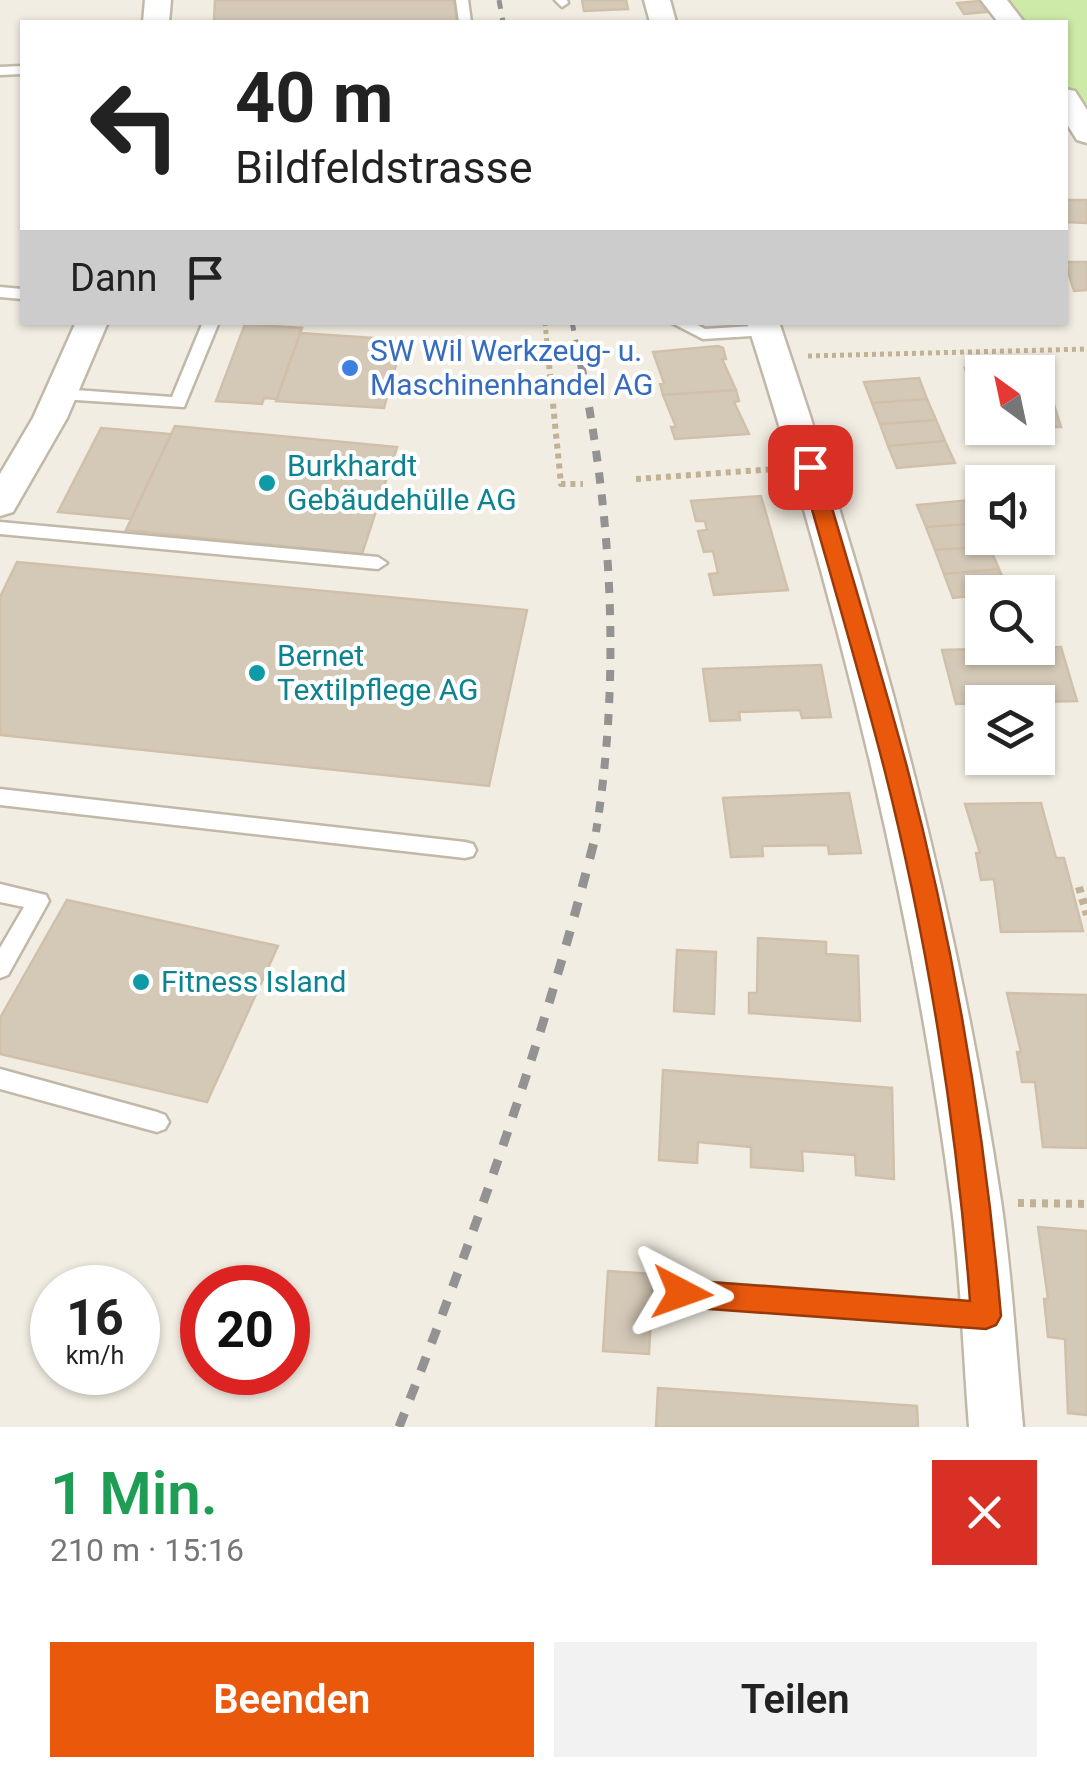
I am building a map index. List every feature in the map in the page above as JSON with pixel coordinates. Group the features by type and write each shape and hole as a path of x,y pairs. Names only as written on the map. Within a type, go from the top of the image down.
{"street":[{"path":"994,0 1009,20"},
{"path":"1068,102 1087,134"},
{"path":"0,504 61,394 91,325"},
{"path":"768,337 896,770 936,957 977,1203 996,1427"}],"lane":[{"path":"61,394 178,403 210,325"},
{"path":"684,325 703,334 768,337"},
{"path":"0,528 378,562"},
{"path":"0,797 465,850"},
{"path":"0,893 38,901 0,970"},
{"path":"0,1079 157,1122"},
{"path":"682,1293 986,1316"}],"path":[{"path":"545,325 561,484 583,484"},
{"path":"768,337 920,350 1087,349"},
{"path":"636,479 759,470"},
{"path":"1079,886 1087,915"},
{"path":"977,1203 1087,1204"}],"green space":[{"path":"1003,0 1087,0 1087,118 1068,91 1068,20 1018,20"}],"building":[{"path":"215,0 454,0 457,20 214,20"},
{"path":"582,0 626,0 628,9 584,11"},
{"path":"980,1 987,12 964,14 957,3"},
{"path":"1068,200 1087,200 1087,223 1068,222"},
{"path":"1068,262 1087,262 1087,290 1074,291"},
{"path":"245,325 302,328 277,399 264,398 262,404 216,401"},
{"path":"300,333 403,340 384,408 276,401"},
{"path":"723,348 726,359 722,359 736,390 663,395 660,384 664,383 653,352"},
{"path":"919,378 927,399 872,403 864,382"},
{"path":"736,390 739,401 734,402 749,434 675,439 671,427 676,427 663,395"},
{"path":"927,399 936,420 880,424 872,403"},
{"path":"936,420 945,441 888,446 880,424"},
{"name":"Burkhardt Gebäudehülle AG","path":"175,426 397,447 362,554 126,530"},
{"path":"101,428 171,434 131,519 58,512"},
{"path":"945,441 955,463 897,468 888,446"},
{"path":"761,496 788,590 714,595 709,574 718,573 713,551 704,552 698,531 707,530 705,521 696,521 691,501"},
{"path":"965,500 965,524 926,527 917,505"},
{"path":"965,524 965,548 935,550 926,527"},
{"path":"965,548 965,555 993,555 999,569 944,574 935,550"},
{"name":"Bernet Textilpflege AG","path":"17,562 527,610 489,786 0,735 0,597"},
{"path":"999,569 1002,575 965,575 965,597 953,598 944,574"},
{"path":"1055,647 1061,647 1077,701 1055,702 1055,685 965,685 965,704 956,704 942,650 965,649 965,665 1055,665"},
{"path":"821,665 831,717 802,718 800,710 739,712 740,720 710,721 703,669"},
{"path":"849,793 861,853 829,854 828,845 762,846 763,856 731,857 723,798"},
{"path":"1041,803 1056,858 1064,858 1083,931 1001,932 994,879 981,880 976,853 980,853 965,804"},
{"name":"Fitness Island","path":"67,900 278,946 207,1102 0,1054 0,1018"},
{"path":"758,938 826,942 826,954 858,956 860,1021 749,1013 749,993 757,993"},
{"path":"677,950 716,952 714,1014 674,1011"},
{"path":"1007,993 1087,995 1087,1148 1043,1147 1035,1082 1022,1082 1017,1052 1021,1052"},
{"path":"663,1070 892,1088 894,1179 856,1175 855,1155 802,1151 803,1171 751,1167 751,1147 698,1142 697,1163 659,1160"},
{"path":"1038,1227 1087,1231 1087,1415 1068,1413 1065,1339 1048,1337 1044,1299 1048,1299"},
{"path":"608,1271 653,1274 649,1354 603,1351"},
{"path":"658,1388 917,1406 918,1427 656,1427"}],"railway":[{"path":"499,0 503,20"},
{"path":"573,325 581,366"},
{"path":"581,364 600,480 610,597 609,715 596,832"},
{"path":"399,1427 508,1132 597,830"}],"place":[{"name":"SW Wil Werkzeug- u. Maschinenhandel AG","path":"350,368"},
{"name":"Burkhardt Gebäudehülle AG","path":"267,483"},
{"name":"Bernet Textilpflege AG","path":"257,673"},
{"name":"Fitness Island","path":"141,982"}],"route":[{"path":"682,1293 986,1316 977,1203 936,957 896,770 810,467"}]}
